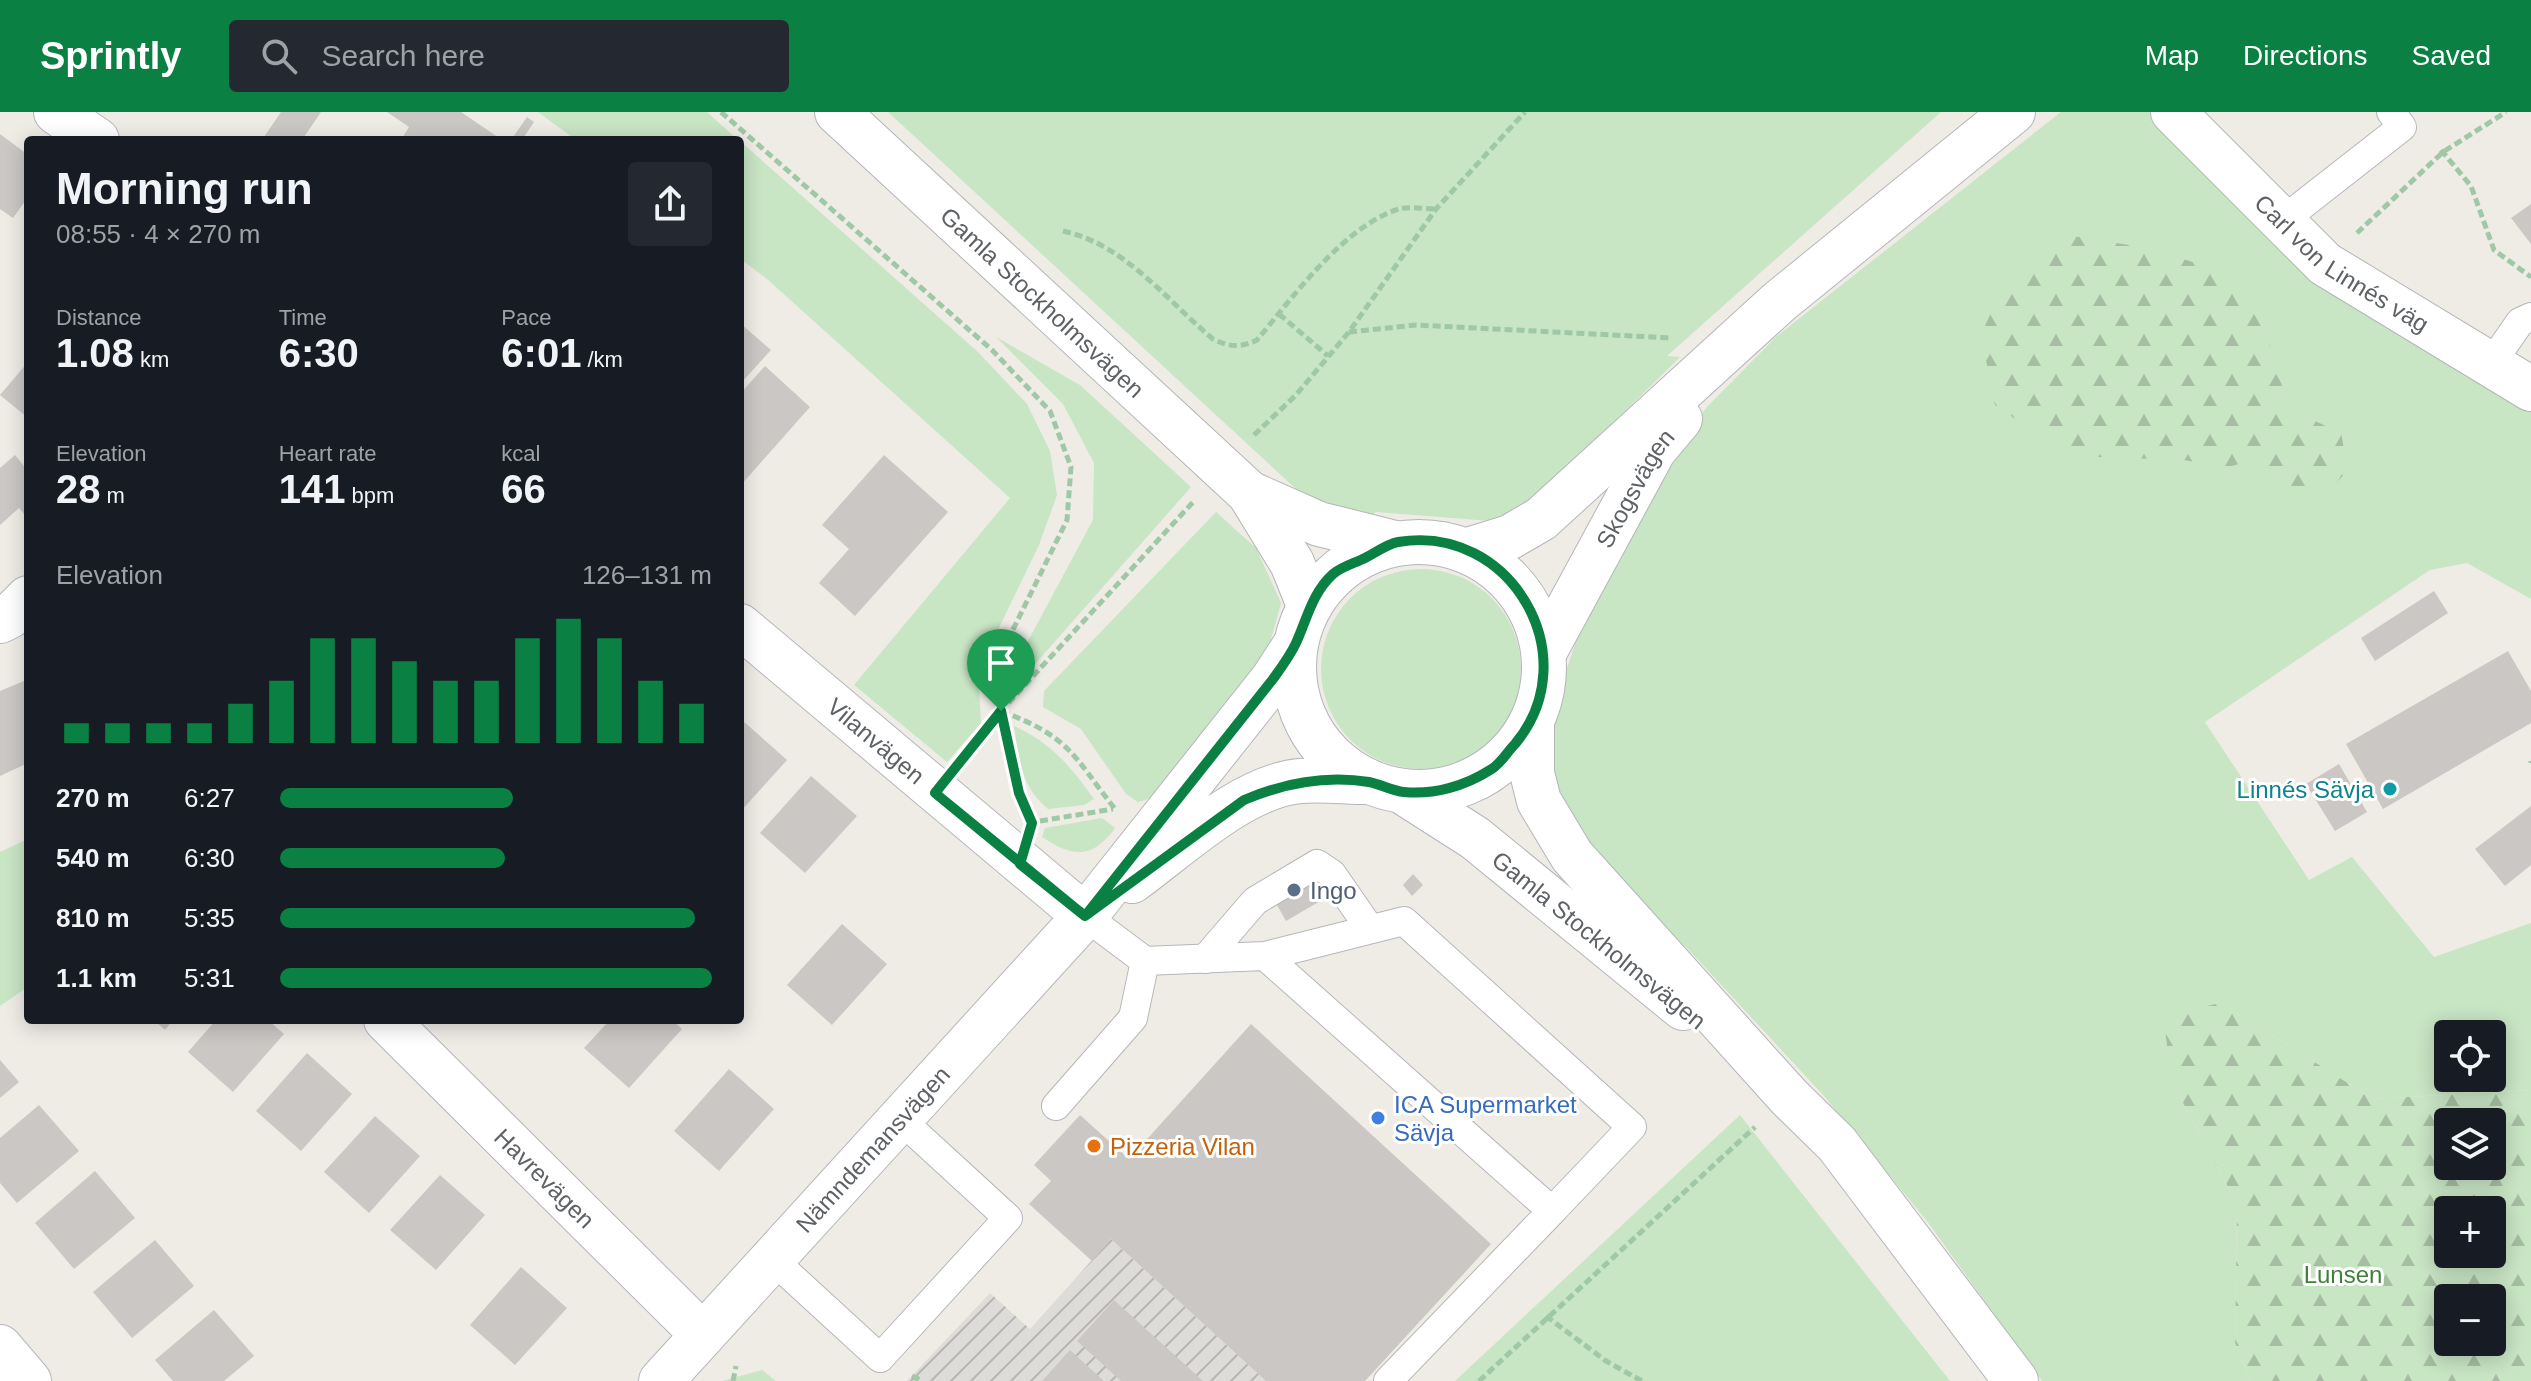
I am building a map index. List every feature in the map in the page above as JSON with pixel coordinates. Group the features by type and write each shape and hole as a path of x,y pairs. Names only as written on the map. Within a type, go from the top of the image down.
{"street":[{"path":"56,112 91,136"},
{"name":"Gamla Stockholmsvägen","path":"837,112 1249,493 1292,563 1302,625"},
{"name":"Skogsvägen","path":"1468,550 1510,537 1541,519 1779,302 2013,112"},
{"name":"Carl von Linnés väg","path":"2173,112 2325,264 2531,389"},
{"name":"Skogsvägen","path":"1545,651 1654,450 1779,302"},
{"name":"Gamla Stockholmsvägen","path":"1249,493 1319,524 1395,543"},
{"path":"1420,540 1468,550 1498,568 1524,595 1545,651 1545,682 1532,723 1493,769 1451,789 1386,787 1328,755 1305,720 1294,680 1302,625 1333,574 1395,543 1420,540"},
{"path":"0,621 24,602"},
{"name":"Nämndemansvägen","path":"661,1381 1085,916 1273,679 1302,625"},
{"name":"Vilanvägen","path":"744,629 1085,916"},
{"name":"Gamla Stockholmsvägen","path":"1532,723 1532,773 1539,801 1572,856 1627,912 1789,1097 1837,1144 2016,1381"},
{"name":"Nämndemansvägen","path":"1085,916 1244,800 1299,781 1386,787"},
{"name":"Gamla Stockholmsvägen","path":"1386,787 1475,838 1789,1097"},
{"name":"Havrevägen","path":"390,1024 703,1335"},
{"path":"0,1347 29,1381"}],"lane":[{"path":"2282,221 2396,119"},
{"path":"2490,365 2520,322 2531,317"},
{"path":"1205,959 1255,901 1317,864 1332,874 1370,929"},
{"path":"1085,916 1145,961 1265,956 1404,921 1632,1127 1388,1381"},
{"path":"1265,956 1552,1211"},
{"path":"1056,1106 1133,1018 1145,961"},
{"path":"772,1259 880,1358 906,1330 1008,1218 900,1119"}],"path":[{"path":"721,112 992,350 1050,411 1071,467 1067,520 994,668 993,690 1001,711 1019,793 1032,823 1020,864"},
{"path":"1254,435 1296,395 1349,332 1436,209 1525,112"},
{"path":"2325,264 2443,152 2506,112"},
{"path":"2396,119 2443,152 2471,186 2494,250 2531,277"},
{"path":"1063,231 1090,237 1120,254 1194,323 1228,346 1244,346 1257,340 1338,248 1370,222 1401,208 1436,209"},
{"path":"1279,314 1328,356"},
{"path":"1349,332 1416,325 1674,338 1684,329"},
{"path":"935,793 1001,711 1202,493"},
{"path":"1032,823 1114,809"},
{"path":"1479,1381 1546,1316 1789,1097"},
{"path":"1546,1316 1606,1361 1642,1381"}],"shaded area":[{"path":"1111,1239 1266,1381 907,1381 990,1293 1030,1329"}],"green space":[{"path":"538,112 707,112 734,136 571,136"},
{"path":"888,112 1941,112 1667,356 1680,357 1540,495 1503,522 1376,512 1366,520 1296,489"},
{"path":"2061,112 2152,112 2273,245 2325,264 2531,389 2531,599 2467,563 2430,570 2205,722 2309,880 2352,857 2434,957 2531,923 2531,1090 2506,1091 2506,1020 2434,1020 2434,1092 2496,1092 2373,1099 2221,1003 2172,1082 2237,1204 2235,1343 2251,1381 2042,1381 1927,1221 1824,1096 1688,949 1589,852 1564,821 1546,752 1560,690 1596,580 1651,480 1706,408 1777,336"},
{"path":"744,145 978,352 1027,404 1050,451 1057,495 1039,545 978,671 981,723 947,762 854,685 1010,498 766,278 744,262"},
{"path":"2060,234 2148,248 2231,274 2267,336 2289,409 2341,433 2348,470 2327,493 2292,494 2260,458 2228,467 2183,460 2069,456 1995,405 1981,335 2004,283"},
{"path":"996,337 1080,385 1191,487 1015,687 1008,678 1093,520 1094,463 1063,404"},
{"path":"1216,512 1256,548 1281,603 1267,654 1152,798 1138,802 1126,794 1081,729 1043,707 1044,691"},
{"path":"1421,569 1459,577 1492,598 1513,631 1521,669 1513,707 1492,740 1459,761 1421,769 1383,761 1350,740 1329,707 1321,669 1329,631 1350,598 1383,577"},
{"path":"1014,726 1059,756 1094,799 1084,805 1048,809 1027,782"},
{"path":"1102,818 1115,828 1090,850 1063,849 1042,837 1045,828"},
{"path":"24,841 24,990 0,1006 0,852"},
{"name":"Lunsen","path":"2221,1003 2373,1099 2531,1090 2531,1381 2251,1381 2235,1343 2237,1204 2172,1082 2163,1015"},
{"path":"1740,1115 1950,1381 1455,1381"},
{"path":"762,1370 776,1381 722,1381"}],"building":[{"path":"281,112 321,112 305,136 265,136"},
{"path":"387,112 461,112 496,136 403,136 409,127"},
{"path":"527,117 534,122 525,136 514,136"},
{"path":"0,134 24,152 24,203 13,218 0,209"},
{"path":"2531,204 2531,244 2511,218"},
{"path":"744,326 771,350 744,380"},
{"path":"765,366 810,407 744,481 744,390"},
{"path":"24,367 24,415 0,395"},
{"path":"15,455 24,466 24,514 19,508 0,525 0,468"},
{"path":"884,455 948,512 855,616 819,583 849,549 822,525"},
{"path":"2434,591 2448,613 2375,661 2361,638"},
{"path":"2508,651 2531,691 2531,723 2383,809 2346,744"},
{"path":"24,681 24,765 0,776 0,691"},
{"path":"744,722 787,760 744,808"},
{"path":"2339,764 2367,812 2335,831 2306,784"},
{"path":"811,776 857,816 805,873 760,833"},
{"path":"2531,806 2531,865 2505,886 2475,849"},
{"path":"1301,863 1322,900 1286,921 1265,884"},
{"path":"1413,874 1423,885 1412,896 1403,885"},
{"path":"842,924 887,964 832,1025 787,985"},
{"path":"212,1024 273,1024 284,1034 233,1092 188,1052"},
{"path":"606,1024 676,1024 682,1029 629,1088 584,1048"},
{"path":"1251,1024 1491,1244 1365,1381 1266,1381 1111,1239 1092,1261 1029,1204 1051,1181 1034,1165 1080,1115 1129,1159"},
{"path":"307,1053 352,1094 301,1151 256,1111"},
{"path":"0,1060 19,1082 0,1098"},
{"path":"729,1069 774,1109 719,1171 674,1131"},
{"path":"39,1105 79,1151 17,1203 0,1183 0,1138"},
{"path":"375,1116 420,1156 369,1213 324,1172"},
{"path":"95,1171 135,1218 74,1269 35,1223"},
{"path":"440,1175 485,1215 436,1270 390,1230"},
{"path":"155,1240 194,1286 132,1338 93,1292"},
{"path":"521,1267 567,1308 515,1365 470,1325"},
{"path":"1114,1300 1203,1381 1121,1381 1077,1341"},
{"path":"214,1310 254,1356 224,1381 173,1381 155,1360"},
{"path":"1070,1350 1104,1381 1042,1381"}],"place":[{"name":"Linnés Sävja","path":"2390,789"},
{"name":"Ingo","path":"1294,890"},
{"name":"ICA Supermarket Sävja","path":"1378,1118"},
{"name":"Pizzeria Vilan","path":"1094,1146"}],"route":[{"path":"1001,711 935,793 1020,864 1085,916 1244,800 1271,789 1299,781 1368,782 1403,792 1451,789 1493,769 1532,723 1545,682 1545,651 1524,595 1498,568 1468,550 1420,540 1395,543 1333,574 1309,605 1295,645 1273,679 1085,916 1020,864 1032,823 1019,793 1001,711"}]}
